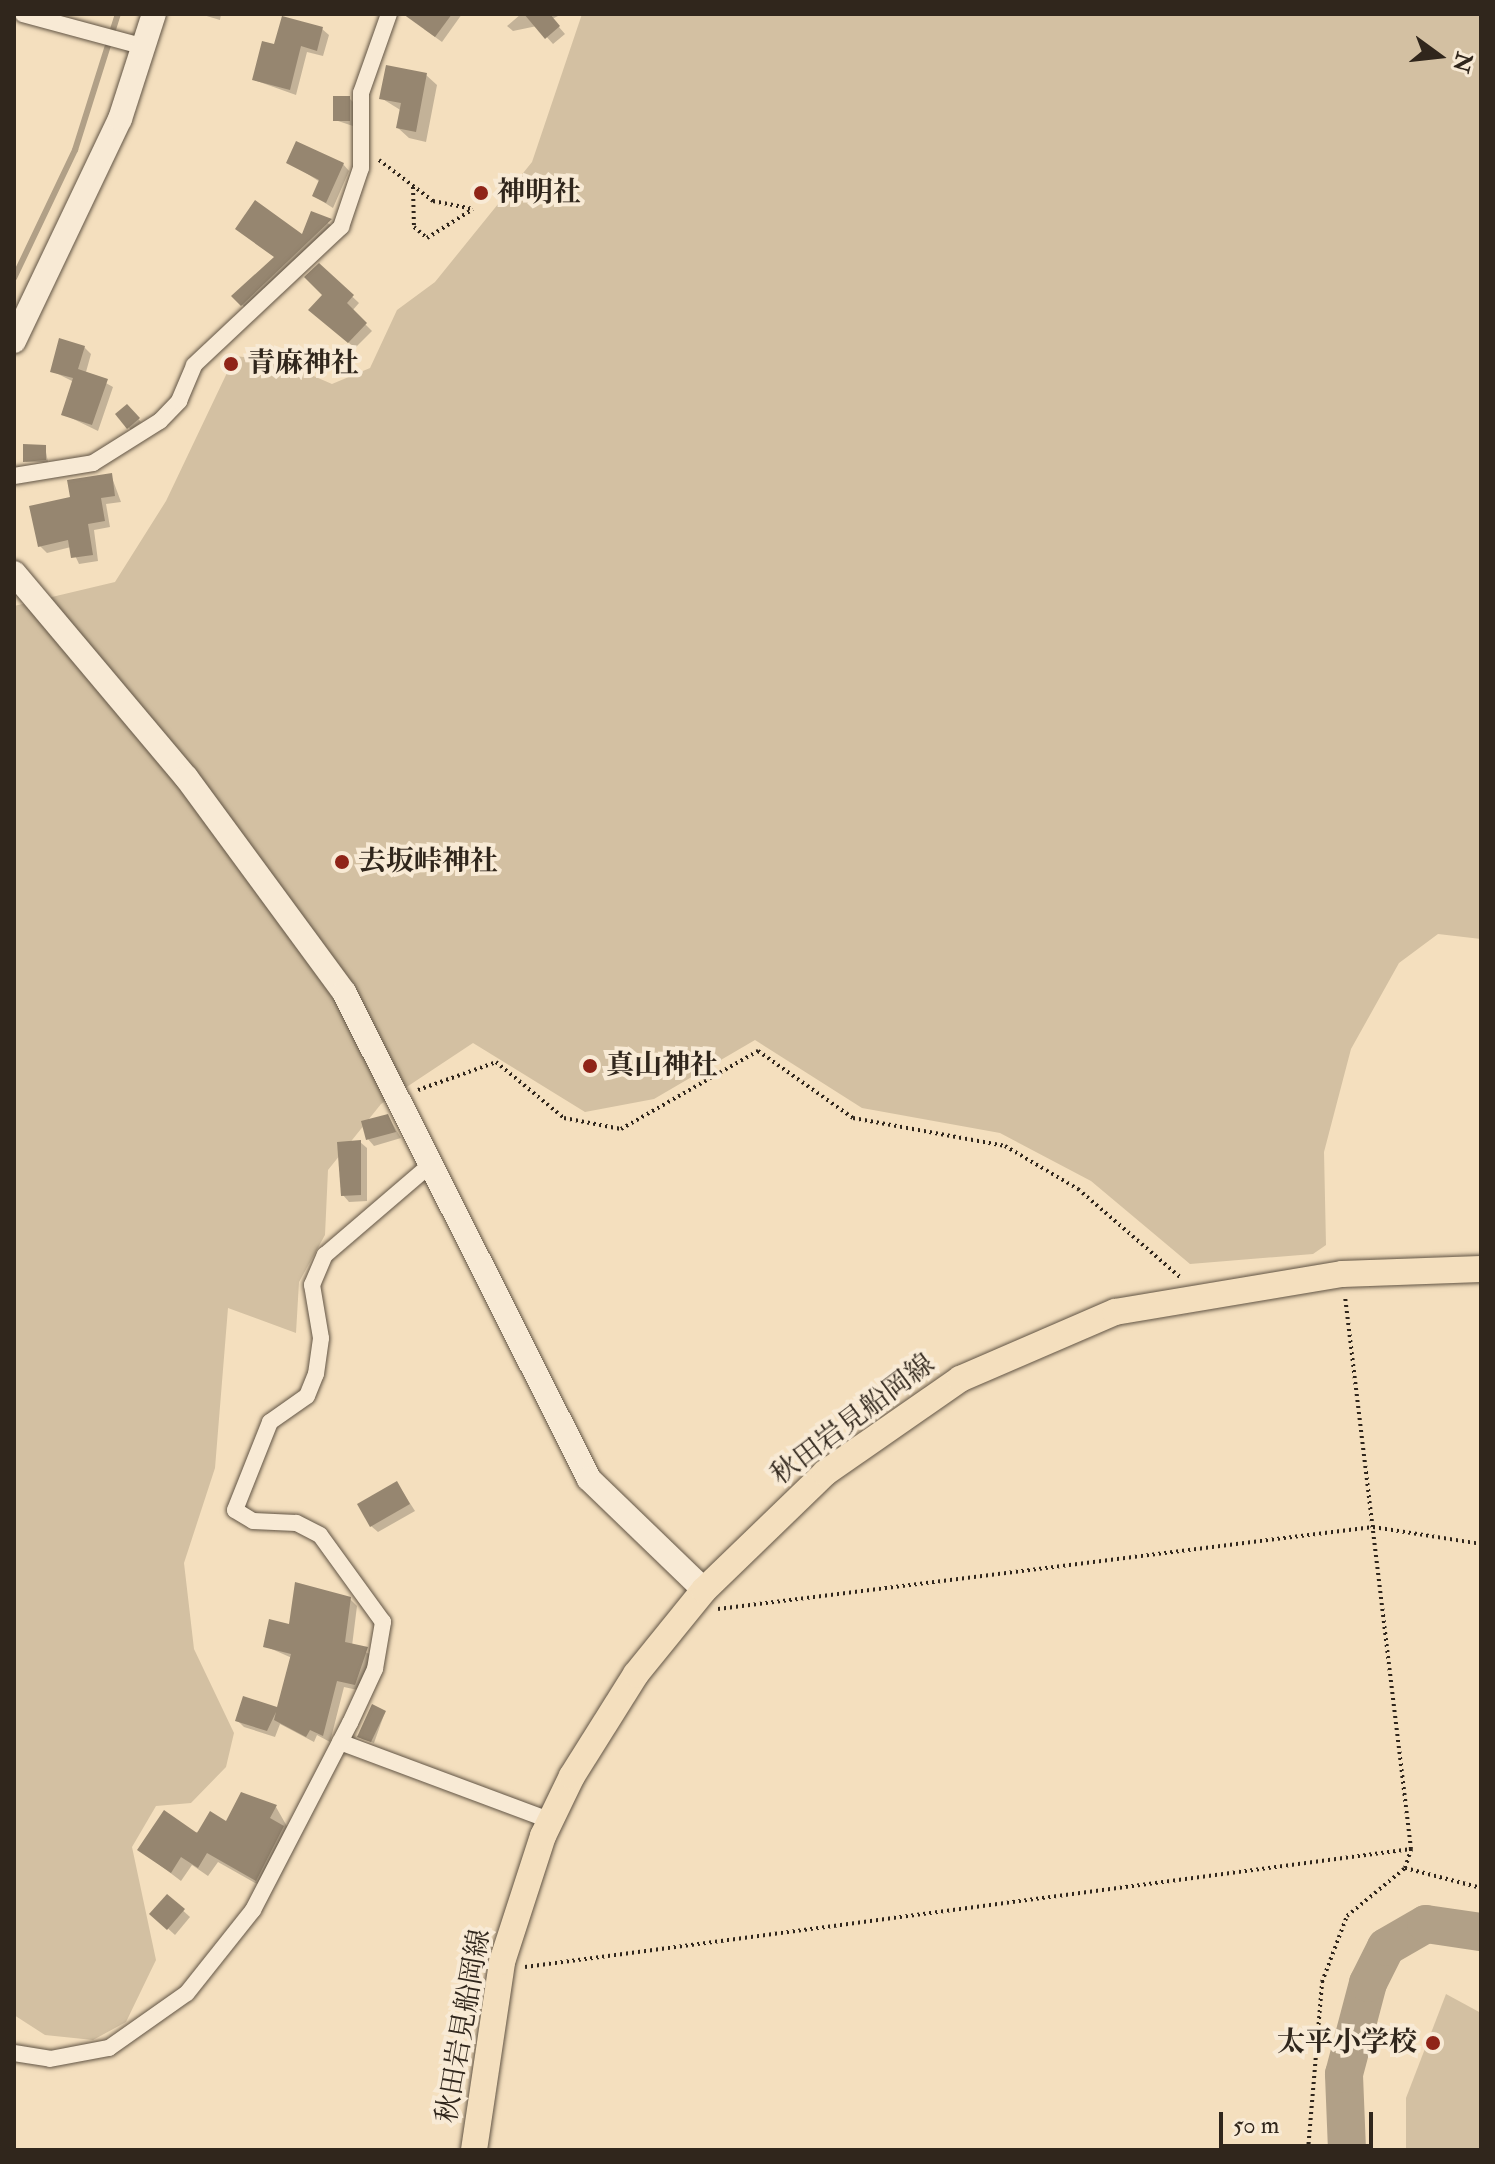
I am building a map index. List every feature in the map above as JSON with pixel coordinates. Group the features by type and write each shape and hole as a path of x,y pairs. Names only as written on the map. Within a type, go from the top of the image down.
{"main road":[{"name":"秋田岩見船岡線","path":"474,2150 501,1970 551,1821 636,1674 696,1601 825,1473 960,1379 1115,1312 1200,1294 1342,1274 1481,1269"}],"street":[{"path":"23,14 145,47"},
{"path":"14,341 120,119 154,14"},
{"path":"14,476 93,463 160,421 179,401 194,365 341,227 361,168 361,93 389,14"},
{"path":"14,573 297,922 344,992 589,1479 696,1601"},
{"path":"14,2053 50,2059 109,2048 187,1993 253,1910 375,1669 383,1622 320,1535 296,1523 253,1521 235,1510 270,1422 307,1396 316,1374 321,1338 312,1285 325,1255 430,1165"},
{"path":"340,1742 551,1821"}],"path":[{"path":"385,162 433,201 473,209 427,238 414,227 414,186"},
{"path":"398,1098 496,1062 564,1118 621,1129 758,1051 853,1118 1005,1146 1078,1189 1200,1294"},
{"path":"1308,2150 1322,1982 1347,1916 1405,1868 1411,1849 1342,1274"},
{"path":"696,1601 1373,1527 1481,1544"},
{"path":"501,1970 1411,1849"},
{"path":"1405,1868 1481,1888"}],"shaded area":[{"path":"582,14 1481,14 1481,939 1438,934 1399,963 1351,1049 1324,1152 1326,1245 1313,1254 1190,1264 1091,1181 1000,1133 862,1108 755,1040 654,1099 585,1112 473,1043 381,1104 328,1170 325,1235 299,1282 296,1333 228,1308 215,1468 184,1563 194,1649 234,1733 226,1767 191,1803 156,1806 132,1847 156,1960 126,2022 93,2040 45,2035 14,2015 14,606 115,582 166,501 235,356 279,361 332,384 370,368 397,310 435,282 532,162"},
{"path":"1446,1994 1481,2013 1481,2150 1406,2150 1406,2098"}],"building":[{"path":"403,14 452,14 435,37"},
{"path":"524,14 550,14 560,26 545,39"},
{"path":"282,16 323,27 317,51 301,46 290,90 252,80 262,41 274,44"},
{"path":"386,65 427,73 416,132 396,128 401,103 379,99"},
{"path":"333,96 350,96 350,121 333,121"},
{"path":"296,141 344,163 326,203 312,196 319,180 286,163"},
{"path":"255,200 302,234 311,211 332,219 241,306 231,296 274,257 235,229"},
{"path":"319,263 354,295 347,303 367,323 348,343 308,310 322,295 304,277"},
{"path":"59,338 85,346 78,369 108,379 92,425 61,415 73,378 50,372"},
{"path":"127,404 140,418 127,429 115,414"},
{"path":"23,444 46,445 46,460 23,462"},
{"path":"112,473 115,496 101,498 105,521 88,524 93,555 71,558 68,540 38,547 29,506 70,497 67,480"},
{"path":"388,1114 396,1132 366,1140 361,1121"},
{"path":"361,1140 361,1195 341,1196 337,1142"},
{"path":"397,1481 410,1504 370,1527 357,1504"},
{"path":"295,1582 351,1597 345,1642 368,1647 355,1685 337,1681 323,1736 310,1730 306,1737 274,1720 276,1712 267,1731 235,1721 243,1696 277,1707 291,1654 263,1647 269,1619 289,1624"},
{"path":"372,1704 386,1711 371,1742 357,1737"},
{"path":"241,1792 277,1805 270,1818 284,1826 256,1881 207,1853 198,1868 181,1857 171,1873 137,1850 164,1810 197,1833 210,1811 226,1821"},
{"path":"167,1894 185,1909 167,1930 149,1914"}],"waterway":[{"path":"14,278 75,150 118,14"},
{"path":"1347,2150 1344,2074 1368,1983 1386,1947 1426,1924 1481,1932"}],"place":[{"name":"神明社","path":"481,193"},
{"name":"青麻神社","path":"231,364"},
{"name":"去坂峠神社","path":"342,862"},
{"name":"真山神社","path":"590,1066"},
{"name":"太平小学校","path":"1433,2043"}]}
